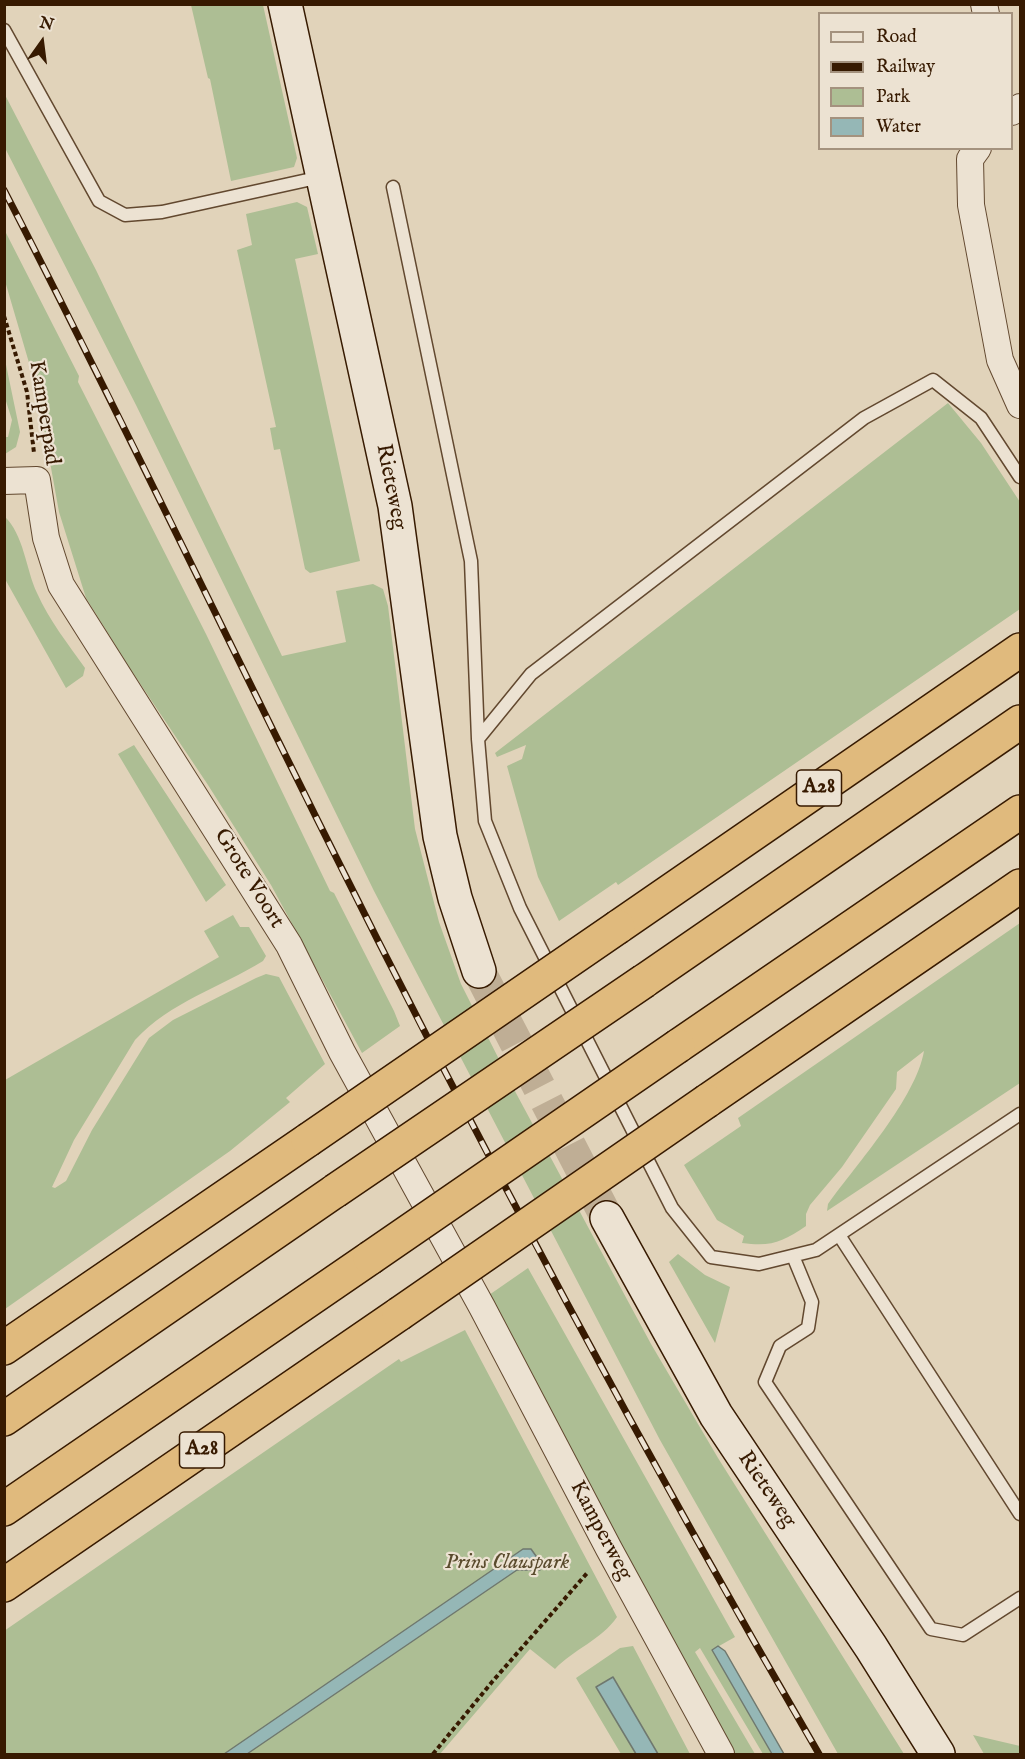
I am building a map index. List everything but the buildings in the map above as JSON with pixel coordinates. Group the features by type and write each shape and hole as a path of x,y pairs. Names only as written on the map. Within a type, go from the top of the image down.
{"highway":[{"name":"A28","path":"4,1348 1020,650"},
{"name":"A28","path":"4,1419 1020,722"},
{"path":"4,1509 1020,812"},
{"name":"A28","path":"4,1585 1020,886"}],"main road":[{"name":"Rieteweg","path":"285,4 395,506 440,836 455,898 479,971"},
{"name":"Rieteweg","path":"607,1218 716,1415 871,1647 938,1755"}],"street":[{"path":"976,150 969,159 971,205 1000,360 1020,405"},
{"path":"4,481 37,480"},
{"name":"Grote Voort","path":"37,480 46,538 61,585 289,945 342,1052 482,1306"},
{"name":"Kamperweg","path":"482,1306 609,1549 721,1755"}],"lane":[{"path":"4,30 99,201 125,215 162,212 322,177"},
{"path":"393,187 471,561 478,739 485,821 520,908 672,1208 711,1257 759,1264 816,1250 1020,1114"},
{"path":"478,739 531,674 864,418 933,380 981,418 1020,477"},
{"path":"839,1235 1020,1514"},
{"path":"793,1256 812,1302 808,1328 780,1346 765,1382 932,1629 963,1635 1020,1598"}],"path":[{"name":"Kamperpad","path":"4,316 27,392 37,480"},
{"path":"433,1755 492,1682 609,1549"}],"green space":[{"path":"191,5 263,5 297,158 294,167 231,181 210,79"},
{"path":"4,93 96,270 282,656 346,642 336,591 373,584 383,589 388,606 415,829 439,922 461,984 517,1095 651,1344 718,1458 904,1754 838,1754 660,1440 374,891 136,405 5,148"},
{"path":"297,202 307,207 318,254 295,259 360,561 310,573 305,569 280,449 274,450 270,428 276,427 237,250 252,245 246,214"},
{"path":"5,231 79,376 78,382 206,634 330,891 334,893 394,1011 400,1026 362,1053 271,885 86,598 59,512 37,390 5,281"},
{"path":"4,355 20,432 16,447 5,454 5,437 8,437 12,420 5,398"},
{"path":"948,403 981,443 1020,502 1020,609 618,885 616,882 559,921 538,877 507,766 522,759 526,745 497,757 495,753"},
{"path":"4,516 16,532 33,584 47,613 85,668 83,676 66,688 5,579"},
{"path":"134,745 226,885 206,902 118,754"},
{"path":"233,915 240,927 249,927 266,956 263,961 180,1005 164,1015 135,1040 74,1140 52,1187 55,1188 66,1181 92,1130 149,1038 173,1020 256,978 266,974 279,977 325,1064 286,1098 290,1102 230,1151 5,1309 5,1080 219,957 204,931"},
{"path":"1020,923 1020,1083 827,1211 828,1204 898,1110 919,1069 924,1051 897,1072 896,1089 842,1167 810,1205 806,1214 806,1226 776,1242 752,1244 742,1243 744,1236 717,1220 684,1165 741,1126 738,1118"},
{"path":"678,1254 705,1275 730,1287 715,1343 669,1262"},
{"path":"528,1268 735,1637 712,1650 772,1754 763,1754 700,1648 695,1652 755,1754 731,1754 489,1295"},
{"name":"Prins Clauspark","path":"465,1330 617,1617 611,1625 555,1669 530,1649 440,1754 5,1754 4,1631 399,1359 401,1362"},
{"path":"633,1646 690,1754 658,1754 613,1677 596,1687 636,1754 621,1754 576,1678 620,1648"},
{"path":"973,1735 1020,1746 1020,1754 984,1754"}],"water":[{"path":"523,1549 531,1549 541,1563 540,1570 517,1570 247,1754 224,1754"},
{"path":"718,1646 725,1651 784,1754 772,1754 712,1650"},
{"path":"613,1677 658,1754 636,1754 596,1687"}],"tunnel":[{"path":"479,971 607,1218"}],"railway":[{"path":"4,190 436,1055 623,1407 819,1754"}]}
